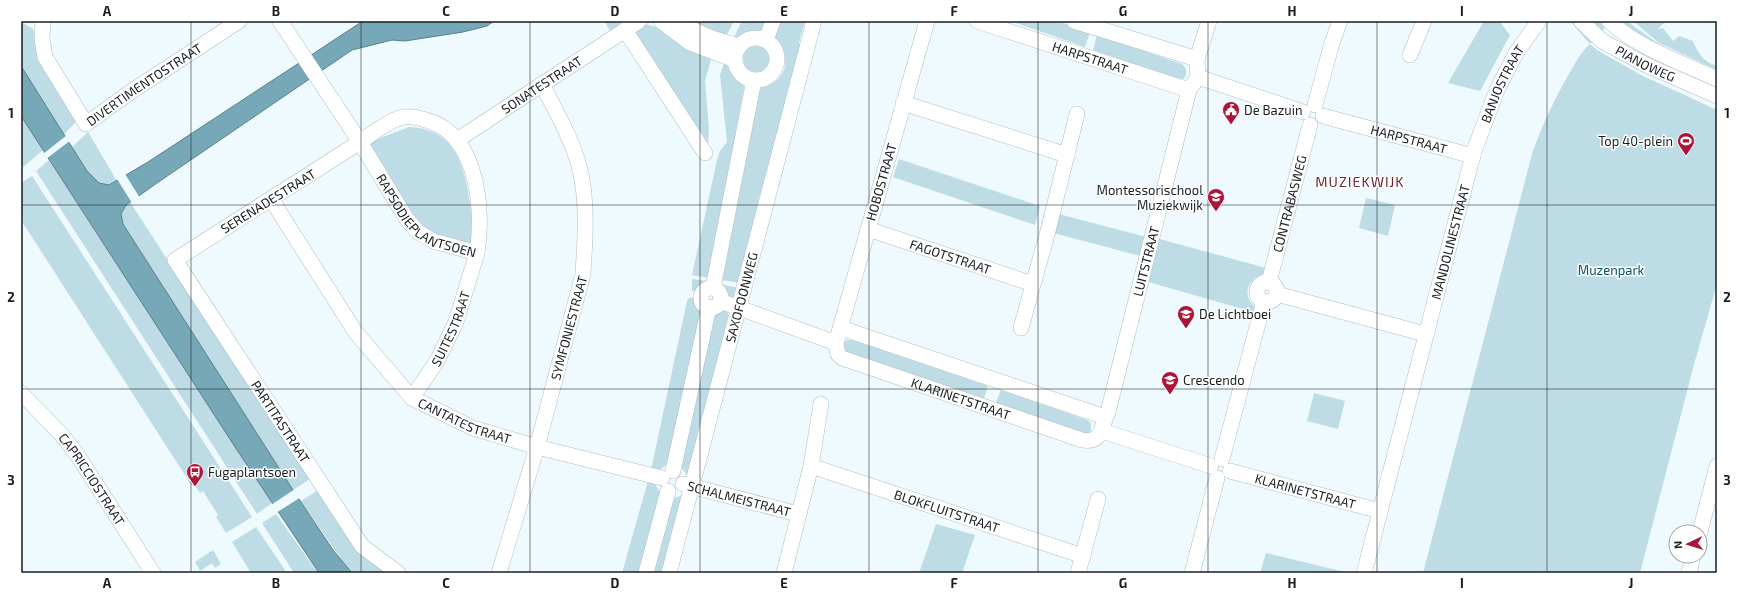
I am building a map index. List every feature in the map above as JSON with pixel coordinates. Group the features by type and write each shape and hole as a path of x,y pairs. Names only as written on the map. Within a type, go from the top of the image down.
{"street":[{"name":"DIVERTIMENTOSTRAAT","path":"43,21 42,39 45,57 86,124 132,91 238,21"},
{"path":"280,21 360,142"},
{"name":"SONATESTRAAT","path":"457,140 639,21"},
{"path":"661,21 670,30 690,43 737,53"},
{"path":"678,21 695,32 719,42 737,53"},
{"path":"766,40 773,21"},
{"name":"SAXOFOONWEG","path":"646,573 675,482 739,307 814,21"},
{"name":"HOBOSTRAAT","path":"836,342 927,21"},
{"name":"HARPSTRAAT","path":"977,21 1189,90"},
{"path":"1074,21 1197,59"},
{"path":"1189,90 1198,77 1197,59 1209,21"},
{"name":"CONTRABASWEG","path":"1273,288 1313,115 1332,43 1340,21"},
{"path":"1410,55 1424,21"},
{"name":"BANJOSTRAAT","path":"1473,154 1497,90 1512,59 1539,21"},
{"name":"PIANOWEG","path":"1581,21 1602,41 1646,65 1717,96"},
{"name":"PIANOWEG","path":"1609,21 1616,27 1651,48 1717,79"},
{"path":"625,30 705,153"},
{"path":"752,38 766,40 771,44 777,56 776,68 767,78 754,80 743,76 739,71 737,53 752,38"},
{"name":"HARPSTRAAT","path":"1198,77 1313,115 1473,154"},
{"path":"754,80 712,288 719,293 714,304 739,307 836,342"},
{"name":"SYMFONIESTRAAT","path":"499,573 537,448 582,274 585,247 584,203 580,170 570,139 542,84"},
{"name":"LUITSTRAAT","path":"1104,424 1189,90"},
{"path":"903,103 1067,155"},
{"path":"1021,328 1048,231 1077,114"},
{"name":"RAPSODIEPLANTSOEN","path":"413,116 433,122 447,130 457,140 471,164 480,210 480,235 476,253 433,241 418,232 406,218 360,142 378,129 399,118 413,116"},
{"name":"SERENADESTRAAT","path":"175,260 360,142"},
{"name":"MANDOLINESTRAAT","path":"1364,573 1473,154"},
{"name":"CANTATESTRAAT","path":"271,199 356,333 412,398 473,428 537,448 675,482"},
{"name":"FAGOTSTRAAT","path":"868,229 1033,284"},
{"name":"SUITESTRAAT","path":"412,398 437,361 456,322 476,253"},
{"name":"PARTITASTRAAT","path":"175,260 362,546 398,573"},
{"path":"1192,573 1264,301 1273,300 1273,288 1425,334"},
{"name":"SAXOFOONWEG","path":"669,573 675,482 714,304"},
{"name":"KLARINETSTRAAT","path":"841,328 1104,424 1220,469 1380,511"},
{"name":"KLARINETSTRAAT","path":"836,342 838,354 842,358 1038,426 1088,441 1097,438 1104,424"},
{"name":"CAPRICCIOSTRAAT","path":"21,393 62,435 78,456 153,573"},
{"name":"SCHALMEISTRAAT","path":"784,573 811,466 821,404"},
{"name":"BLOKFLUITSTRAAT","path":"811,466 1083,556"},
{"path":"1702,524 1717,466"},
{"name":"SCHALMEISTRAAT","path":"675,482 798,514"},
{"path":"1078,573 1098,499"}],"green space":[{"path":"604,21 619,21 620,26 611,32"},
{"path":"686,21 734,21 725,38"},
{"path":"742,21 765,21 762,31 757,35 748,38 733,39"},
{"path":"779,21 805,21 799,43 803,47 758,201 761,204 740,283 721,280 757,88 770,85 780,77 785,66 783,51 774,36"},
{"path":"1010,21 1057,21 1090,32 1085,47"},
{"path":"1484,21 1499,21 1510,35 1480,91 1448,83"},
{"path":"1570,21 1576,21 1594,40 1590,44"},
{"path":"1586,21 1601,21 1607,26 1600,33"},
{"path":"1627,21 1664,48 1622,27"},
{"path":"1633,21 1666,21 1658,29 1663,28 1673,41 1679,36 1693,41 1702,57 1708,62 1717,66 1717,70 1659,43"},
{"path":"21,22 33,29 35,43 79,119 64,134 21,66"},
{"path":"645,24 656,27 675,40 712,56 705,81 709,130 708,146 633,32"},
{"path":"1097,35 1182,64 1186,69 1186,75 1183,79 1177,79 1093,50"},
{"name":"Muzenpark","path":"1590,44 1597,50 1641,75 1717,110 1717,284 1693,368 1640,573 1423,573 1532,154 1544,122 1559,92 1579,57"},
{"path":"756,46 765,50 769,59 765,68 756,72 747,68 743,59 747,50"},
{"path":"725,60 731,65 741,80 745,83 709,278 692,275 717,160 720,151 727,142 720,75"},
{"path":"21,116 43,150 21,169"},
{"path":"409,127 425,129 439,135 449,144 456,154 462,166 469,194 474,233 469,245 438,239 418,225 370,151 370,142"},
{"path":"88,132 117,181 109,185 104,185 93,179 72,147"},
{"path":"899,159 1040,206 1035,225 893,177"},
{"path":"49,160 272,503 257,514 36,171"},
{"path":"32,176 252,517 226,533 216,517 218,515 203,491 200,493 194,484 192,486 21,220 21,183"},
{"path":"1366,198 1395,205 1388,236 1359,228"},
{"path":"130,202 310,479 293,490 123,224 121,214 125,206"},
{"path":"1055,213 1146,237 1140,256 1050,232"},
{"path":"1156,238 1266,268 1265,274 1254,279 1248,287 1248,297 1255,307 1253,312 1145,281"},
{"path":"692,279 708,281 700,289 692,291"},
{"path":"720,284 739,288 734,298 725,295"},
{"path":"694,297 701,310 670,461 662,468 651,470 687,301 689,298"},
{"path":"721,309 728,313 729,320 691,472 687,475 680,466 713,315"},
{"path":"847,340 852,340 988,386 983,401 846,355 842,344"},
{"path":"1001,390 1087,420 1091,423 1091,431 1087,434 995,405"},
{"path":"1314,393 1345,401 1338,429 1307,421"},
{"path":"648,481 654,483 660,492 640,573 622,573"},
{"path":"318,490 389,573 352,573 348,569 301,501"},
{"path":"684,491 664,573 652,573 672,499 680,496"},
{"path":"276,514 318,573 294,573 262,523"},
{"path":"936,524 975,535 962,573 919,573"},
{"path":"256,527 287,573 251,573 232,542"},
{"path":"213,550 221,564 215,568 212,563 200,571 195,562"},
{"path":"1266,553 1345,572 1345,573 1260,573"}],"shaded area":[{"path":"363,21 494,21 487,26 463,32 405,41 392,40 352,50 126,205 121,214 123,224 293,490 333,550 352,573 319,573 237,450 21,116 21,66 87,171 99,183 109,185 148,162"}],"pier":[{"path":"67,135 71,140 46,159 43,154"},
{"path":"125,174 140,198 132,203 117,179"},
{"path":"295,489 301,497 276,513 271,505"}],"place":[{"name":"De Bazuin","path":"1231,125"},
{"name":"Top 40-plein","path":"1686,156"},
{"name":"Montessorischool Muziekwijk","path":"1216,212"},
{"name":"De Lichtboei","path":"1186,329"},
{"name":"Crescendo","path":"1170,395"},
{"name":"Fugaplantsoen","path":"195,487"}],"district":[{"name":"MUZIEKWIJK","path":"1360,181"}]}
